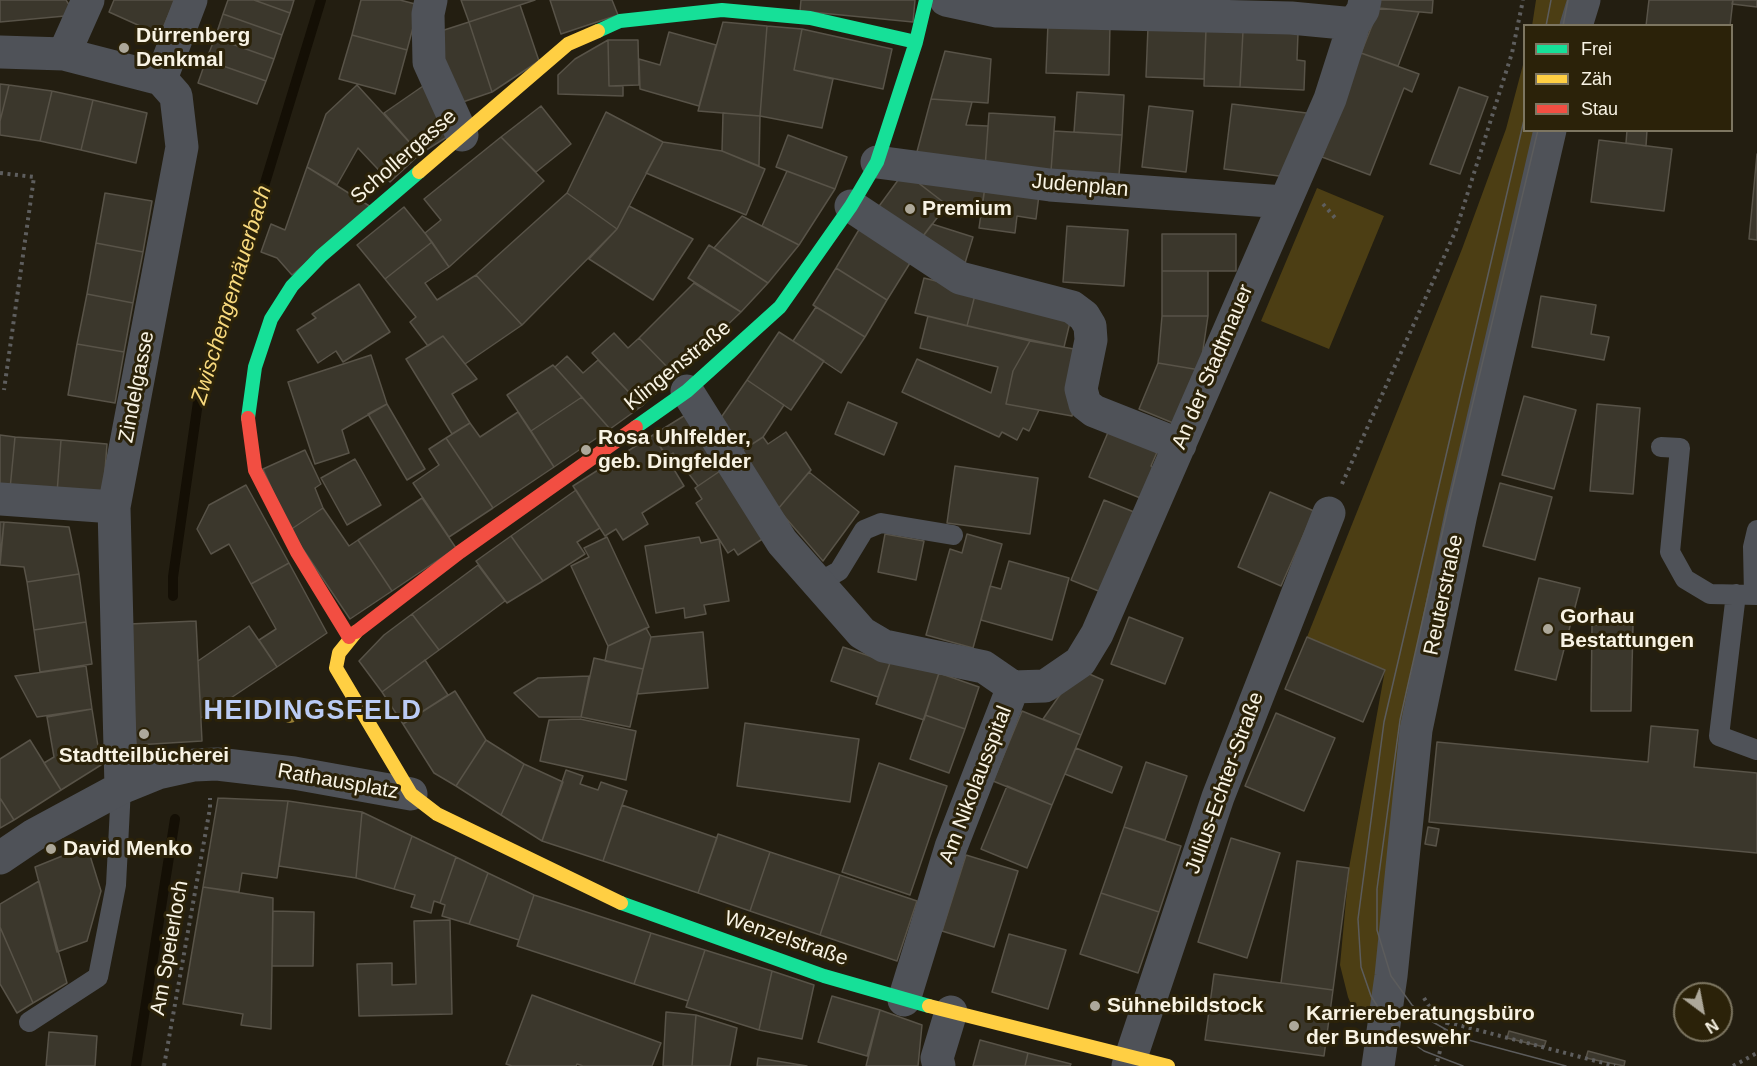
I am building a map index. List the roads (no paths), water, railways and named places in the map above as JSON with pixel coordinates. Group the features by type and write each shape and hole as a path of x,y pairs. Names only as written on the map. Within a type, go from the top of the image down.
{"street":[{"path":"64,54 88,0"},
{"path":"0,52 64,54 161,79 191,0"},
{"path":"431,0 428,14 429,62 462,135"},
{"name":"Klingenstraße","path":"336,668 339,653 349,637 460,552 687,391 780,307 851,206 877,162 916,42 926,0"},
{"path":"946,0 997,11 1267,17 1360,12"},
{"path":"1577,24 1584,0"},
{"name":"Schollergasse","path":"349,637 297,552 255,470 247,412 255,367 271,319 292,285 321,256 568,44 620,21 722,10 810,18 916,42"},
{"name":"An der Stadtmauer","path":"1013,687 1045,686 1080,662 1097,634 1330,99 1360,12"},
{"name":"Zindelgasse","path":"121,788 114,507 182,147 176,96 161,79"},
{"name":"Reuterstraße","path":"1378,1066 1391,976 1416,730 1461,514 1551,132"},
{"name":"Judenplan","path":"877,162 1050,185 1284,202"},
{"path":"851,206 960,278 1072,307 1090,326 1091,340 1081,389 1085,404 1094,411 1180,445"},
{"name":"Am Nikolausspital","path":"687,391 782,542 862,633 884,646 984,667 1013,687 951,847 904,1000"},
{"path":"0,499 114,507"},
{"name":"Julius-Echter-Straße","path":"1129,1061 1218,797 1329,513"},
{"name":"Rathausplatz","path":"336,668 411,794"},
{"name":"Rathausplatz","path":"0,858 34,835 121,788 158,773 209,764 294,773 411,794"},
{"name":"Wenzelstraße","path":"411,794 437,814 609,899 824,976 904,1000 1129,1061 1168,1066"},
{"path":"939,1066 937,1058 951,1012"}],"lane":[{"path":"1661,447 1680,448 1670,552 1685,579 1710,594 1749,595"},
{"path":"819,582 839,571 864,530 881,523 953,535"},
{"path":"1757,530 1753,547 1749,595 1719,736 1757,750"},
{"path":"29,1023 98,977 116,885 121,788"}],"waterway":[{"name":"Zwischengemäuerbach","path":"173,596 173,577 198,402 321,0"},
{"name":"Zwischengemäuerbach","path":"136,1066 175,819"}],"tram line":[{"path":"1546,24 1551,0"},
{"path":"1563,24 1568,0"},
{"path":"1463,1066 1424,1051 1405,1038 1384,1017 1371,996 1361,967 1358,919 1384,722 1523,124"},
{"path":"1538,132 1400,720 1377,889 1377,930 1391,976 1412,1005 1431,1021 1461,1038 1566,1066"}],"place":[{"name":"Dürrenberg Denkmal","path":"124,48"},
{"name":"Premium","path":"910,209"},
{"name":"Rosa Uhlfelder, geb. Dingfelder","path":"586,450"},
{"name":"Gorhau Bestattungen","path":"1548,629"},
{"name":"Stadtteilbücherei","path":"144,734"},
{"name":"David Menko","path":"51,849"},
{"name":"Sühnebildstock","path":"1095,1006"},
{"name":"Karriereberatungsbüro der Bundeswehr","path":"1294,1026"}],"district":[{"name":"HEIDINGSFELD","path":"313,712"}]}
